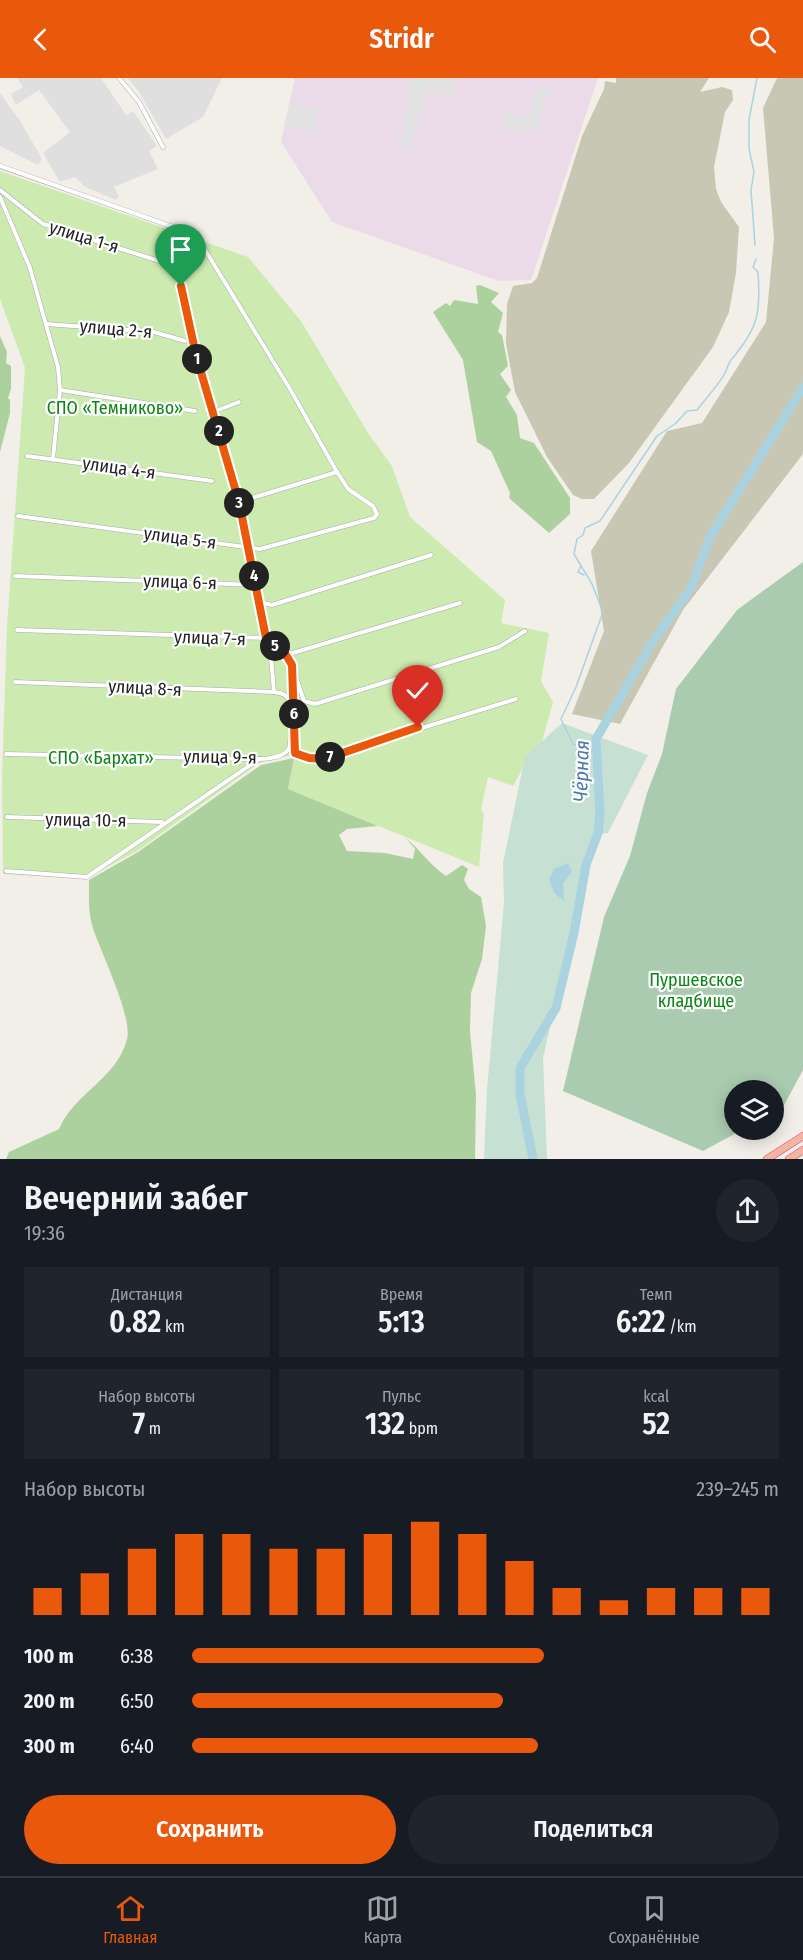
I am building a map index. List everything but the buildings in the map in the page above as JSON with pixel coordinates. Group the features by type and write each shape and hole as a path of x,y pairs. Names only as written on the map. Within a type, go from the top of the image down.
{"highway":[{"path":"767,1159 803,1136"},
{"path":"789,1159 803,1150"}],"street":[{"path":"119,78 139,102 163,147"},
{"path":"0,166 196,235 302,408 337,472 239,502"},
{"name":"улица 1-я","path":"0,190 43,224 178,267"},
{"path":"0,197 30,268 58,367 60,390 53,458"},
{"path":"172,227 196,355 239,502 266,638 274,692"},
{"name":"улица 2-я","path":"46,324 154,332 185,341"},
{"path":"60,390 195,411"},
{"path":"213,412 239,402"},
{"name":"улица 4-я","path":"27,456 212,481"},
{"name":"улица 5-я","path":"18,516 268,549 374,518 376,510 348,489 337,472"},
{"path":"259,602 265,605 280,603 431,555"},
{"name":"улица 6-я","path":"15,576 256,585"},
{"path":"286,655 460,603"},
{"name":"улица 7-я","path":"17,630 266,638 286,655 292,665 304,701 315,704 500,647 525,631"},
{"path":"292,665 295,753 309,758 325,759 418,727 516,699"},
{"name":"улица 8-я","path":"15,682 274,692"},
{"name":"улица 9-я","path":"6,754 260,759 277,756 288,749 289,701 283,693 274,692"},
{"path":"6,871 87,877 164,822 260,759"},
{"name":"улица 10-я","path":"7,818 164,822"}],"shaded area":[{"path":"17,78 101,78 126,115 133,111 157,146 149,151 158,169 114,187 119,196 116,200 85,187 75,177 60,182 43,153 70,132 39,90 16,105 11,94 23,87"},
{"path":"128,78 222,78 203,117 166,139 139,92"},
{"path":"295,78 598,78 531,280 499,281 332,222 281,142"},
{"path":"410,78 457,78 451,97 428,90 409,149 396,147 398,135 403,135"},
{"path":"616,78 709,78 700,92 722,87 732,90 733,100 725,112 714,167 716,189 721,202 739,227 736,273 729,312 713,347 629,463 594,499 582,499 573,495 547,457 515,392 506,343 507,304 513,286 532,283 537,278 582,136 604,89 605,81 616,83"},
{"path":"777,78 803,78 803,454 683,610 620,724 572,714 604,631 591,551 667,431 702,423 766,322 774,238 763,108"},
{"path":"537,85 550,89 536,132 500,130 506,112 528,118"},
{"path":"0,93 20,121 42,159 38,165 0,146"},
{"path":"289,104 318,110 314,132 284,126"},
{"path":"562,723 648,755 608,833 597,834 579,894 574,940 562,977 543,1058 547,1159 484,1159 487,1089 504,903 503,863 525,757"}],"green space":[{"path":"0,171 248,257 301,321 368,433 392,466 410,517 505,600 501,623 549,633 541,681 553,702 540,749 528,759 513,786 488,777 481,809 484,814 479,867 288,789 294,758 293,751 292,755 259,763 137,851 85,879 3,874 2,778 7,626 25,368 0,299"},
{"path":"480,285 499,293 491,302 503,313 498,332 502,335 508,366 500,374 511,390 506,397 517,415 520,438 534,443 570,498 570,514 549,533 509,498 510,493 491,451 477,442 463,360 433,312 446,303 450,306 454,300 478,304 476,286"},
{"path":"0,336 7,352 6,363 11,366 11,389 8,398 10,413 0,452"},
{"name":"Пуршевское кладбище","path":"803,562 803,1070 784,1105 784,1080 724,1080 724,1140 703,1151 563,1091 604,917 630,856 647,793 662,754 676,689 737,610"},
{"path":"294,758 288,789 378,826 347,829 339,835 347,851 385,853 413,859 415,849 406,838 446,876 462,865 468,869 464,880 469,889 481,897 486,926 482,959 471,993 470,1031 476,1095 475,1159 6,1159 9,1152 59,1129 75,1105 114,1065 127,1039 128,1028 125,1015 92,925 89,908 89,880 138,852 261,765"}],"water":[{"path":"568,863 572,871 563,884 564,901 554,893 549,879 554,869"}],"waterway":[{"path":"755,245 751,190 754,172 749,149 749,120 757,78"},
{"path":"596,753 573,744 561,719 576,687 603,612 592,584 574,554 577,539 583,535 585,528 600,521 657,436 675,424 687,411 697,410 722,378 730,362 747,339 758,310 758,272 753,267 756,259"},
{"name":"Чёрная","path":"533,1159 520,1094 520,1068 556,1008 574,933 586,865 598,833 600,814 596,739 652,643 691,588 710,537 803,388"},
{"path":"581,566 578,572 584,575"}],"route":[{"path":"181,286 196,355 239,502 266,638 286,655 292,665 295,753 318,760 325,759 418,727"}],"park label":[{"name":"СПО «Темниково»","path":"115,408"},
{"name":"СПО «Бархат»","path":"101,758"}]}
